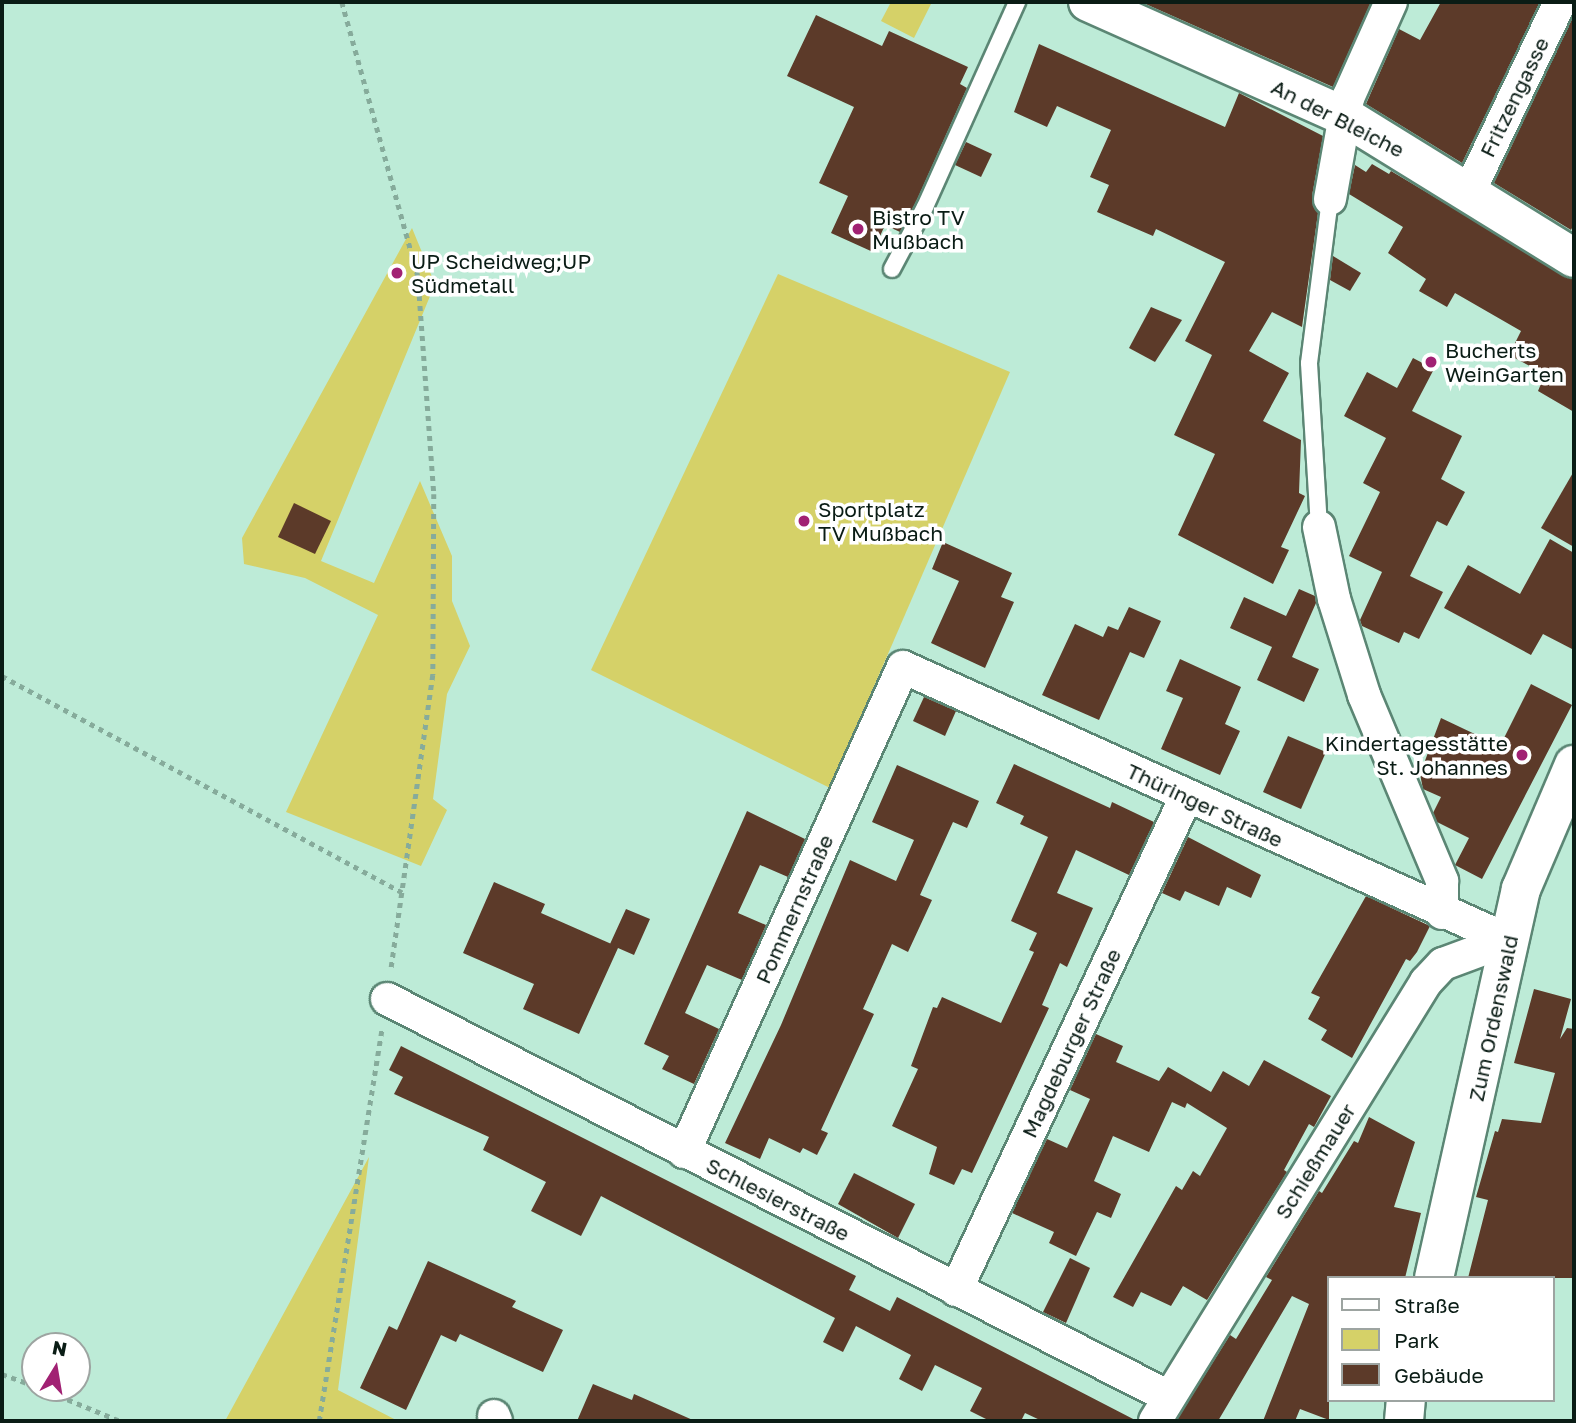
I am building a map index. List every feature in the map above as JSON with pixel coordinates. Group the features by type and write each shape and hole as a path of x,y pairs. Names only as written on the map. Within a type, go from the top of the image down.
{"street":[{"path":"1330,199 1343,116 1391,2"},
{"name":"Fritzengasse","path":"1468,192 1560,2"},
{"name":"An der Bleiche","path":"1100,4 1343,116 1574,258"},
{"path":"1319,527 1334,599 1360,683 1442,881 1441,913"},
{"name":"Thüringer Straße","path":"904,667 1441,913 1508,940"},
{"name":"Pommernstraße","path":"684,1152 904,667"},
{"name":"Zum Ordenswald","path":"1434,1276 1508,940 1534,852 1574,765"},
{"name":"Magdeburger Straße","path":"956,1290 1186,797"},
{"name":"Schießmauer","path":"1162,1409 1426,982 1443,964 1508,940"},
{"name":"Schlesierstraße","path":"387,999 956,1290 1162,1409"},
{"path":"1404,1421 1406,1402"}],"lane":[{"path":"892,269 942,171 1017,2"},
{"path":"1319,527 1309,362 1330,199"}],"path":[{"path":"319,1421 387,999 433,675 435,494 418,276 342,2"},
{"path":"2,676 402,892"},
{"path":"2,1374 21,1381"},
{"path":"74,1402 120,1421"}],"green space":[{"path":"891,2 932,2 914,38 881,21"},
{"path":"412,228 435,284 321,561 374,583 420,481 452,556 452,601 470,646 447,694 433,799 447,810 421,866 286,812 378,615 305,578 244,564 242,538"},
{"name":"Sportplatz TV Mußbach","path":"778,274 1010,372 830,788 591,670"},
{"path":"369,1157 338,1390 398,1421 225,1421"}],"building":[{"path":"1141,2 1371,2 1333,87"},
{"path":"1441,2 1540,2 1462,163 1366,104 1399,29 1420,40"},
{"path":"816,15 882,46 889,31 968,67 960,84 967,88 916,202 900,232 885,225 873,252 831,233 848,196 819,183 854,107 787,76"},
{"path":"1574,15 1574,224 1571,230 1494,183"},
{"path":"1039,44 1225,127 1239,93 1323,136 1312,196 1318,213 1302,327 1272,312 1249,351 1289,373 1263,421 1301,440 1299,493 1305,496 1281,547 1289,550 1273,584 1178,535 1215,454 1174,435 1212,355 1185,341 1225,262 1156,229 1153,236 1097,212 1109,185 1090,177 1111,130 1057,106 1047,127 1014,112"},
{"path":"966,142 992,154 981,177 955,165"},
{"path":"1372,164 1389,174 1391,171 1574,280 1574,412 1538,391 1545,374 1509,355 1521,331 1455,293 1447,307 1419,291 1426,279 1388,253 1403,227 1349,194 1355,165 1366,172"},
{"path":"1333,256 1361,273 1350,291 1330,280"},
{"path":"1151,307 1182,320 1155,362 1129,348"},
{"path":"1413,358 1434,369 1412,411 1462,436 1441,479 1465,492 1447,526 1437,521 1410,576 1443,592 1419,639 1404,632 1399,643 1362,626 1360,620 1382,572 1349,556 1380,492 1363,483 1386,438 1344,416 1367,372 1397,388"},
{"path":"1574,471 1574,547 1541,528"},
{"path":"294,503 331,521 315,554 278,537"},
{"path":"1550,539 1574,553 1574,650 1543,634 1531,655 1444,608 1468,565 1520,594"},
{"path":"943,542 1012,573 1001,597 1014,602 985,668 931,643 959,581 932,569"},
{"path":"1299,589 1315,596 1316,603 1292,657 1319,669 1304,702 1257,680 1272,647 1230,628 1244,597 1286,616"},
{"path":"1129,607 1161,621 1144,658 1130,652 1099,720 1042,695 1075,624 1103,637 1108,626 1118,630"},
{"path":"1180,659 1241,687 1225,724 1240,731 1220,775 1161,749 1183,698 1166,691"},
{"path":"1531,684 1572,705 1482,879 1455,865 1469,838 1437,822 1433,813 1441,797 1423,789 1420,774 1441,718 1500,746"},
{"path":"924,697 956,711 945,736 913,721"},
{"path":"1288,736 1326,752 1301,809 1263,792"},
{"path":"1014,764 1110,808 1112,802 1154,822 1129,875 1076,850 1057,893 1093,908 1067,967 1060,963 1042,1005 1049,1008 972,1173 962,1169 954,1185 929,1174 937,1147 892,1126 918,1069 911,1066 933,1007 937,1008 942,997 1001,1023 1034,952 1029,950 1037,933 1011,921 1048,837 1020,824 1024,816 996,803"},
{"path":"897,765 979,801 967,828 953,822 920,895 932,900 908,952 892,944 863,1009 874,1014 821,1130 828,1133 817,1155 803,1148 800,1153 769,1138 760,1159 725,1143 781,1025 850,860 896,881 914,840 872,822"},
{"path":"747,811 805,839 788,877 760,865 738,913 766,925 742,980 707,965 685,1013 719,1029 694,1084 662,1069 669,1056 644,1044"},
{"path":"1188,837 1261,875 1251,898 1227,887 1219,906 1185,891 1180,901 1162,893"},
{"path":"494,882 545,904 541,913 610,943 626,909 650,919 634,955 618,948 579,1034 523,1009 534,984 463,953"},
{"path":"1366,896 1430,926 1417,952 1410,961 1406,959 1352,1058 1321,1040 1327,1030 1308,1019 1320,997 1311,993"},
{"path":"1534,989 1571,999 1560,1039 1567,1028 1574,1029 1574,1278 1469,1276 1488,1200 1476,1197 1495,1131 1498,1132 1502,1119 1541,1123 1555,1073 1514,1063"},
{"path":"1096,1034 1123,1046 1116,1062 1159,1081 1168,1067 1211,1092 1223,1071 1249,1086 1264,1060 1331,1096 1314,1127 1309,1124 1284,1170 1287,1172 1207,1300 1183,1286 1171,1306 1141,1292 1133,1307 1113,1297 1176,1186 1182,1190 1193,1171 1200,1176 1227,1128 1187,1103 1185,1108 1172,1102 1149,1152 1113,1136 1094,1181 1121,1194 1111,1218 1097,1212 1076,1256 1049,1243 1054,1232 1012,1213 1047,1139 1067,1148 1090,1099 1070,1090"},
{"path":"401,1046 856,1276 849,1290 890,1311 897,1297 1137,1421 1042,1421 1025,1413 1021,1421 990,1421 970,1411 982,1388 935,1365 922,1391 899,1379 911,1355 856,1326 843,1352 823,1342 835,1318 601,1196 581,1236 531,1211 546,1182 483,1150 489,1137 394,1094 403,1077 389,1070"},
{"path":"1369,1117 1415,1142 1394,1207 1421,1213 1405,1276 1328,1276 1329,1420 1300,1409 1295,1421 1263,1421 1309,1304 1292,1296 1218,1421 1176,1421 1230,1335 1236,1339 1272,1280 1266,1277 1319,1191 1322,1193 1354,1141 1358,1143"},
{"path":"854,1173 915,1204 898,1238 838,1204"},
{"path":"1070,1258 1090,1268 1066,1323 1043,1312"},
{"path":"428,1261 516,1301 512,1307 563,1330 543,1372 460,1334 456,1342 441,1335 406,1410 360,1388 389,1326 397,1330"},
{"path":"593,1384 632,1400 634,1394 695,1421 577,1421"}],"place":[{"name":"Bistro TV Mußbach","path":"858,229"},
{"name":"UP Scheidweg;UP Südmetall","path":"397,273"},
{"name":"Bucherts WeinGarten","path":"1431,362"},
{"name":"Sportplatz TV Mußbach","path":"804,521"},
{"name":"Kindertagesstätte St. Johannes","path":"1522,755"}]}
